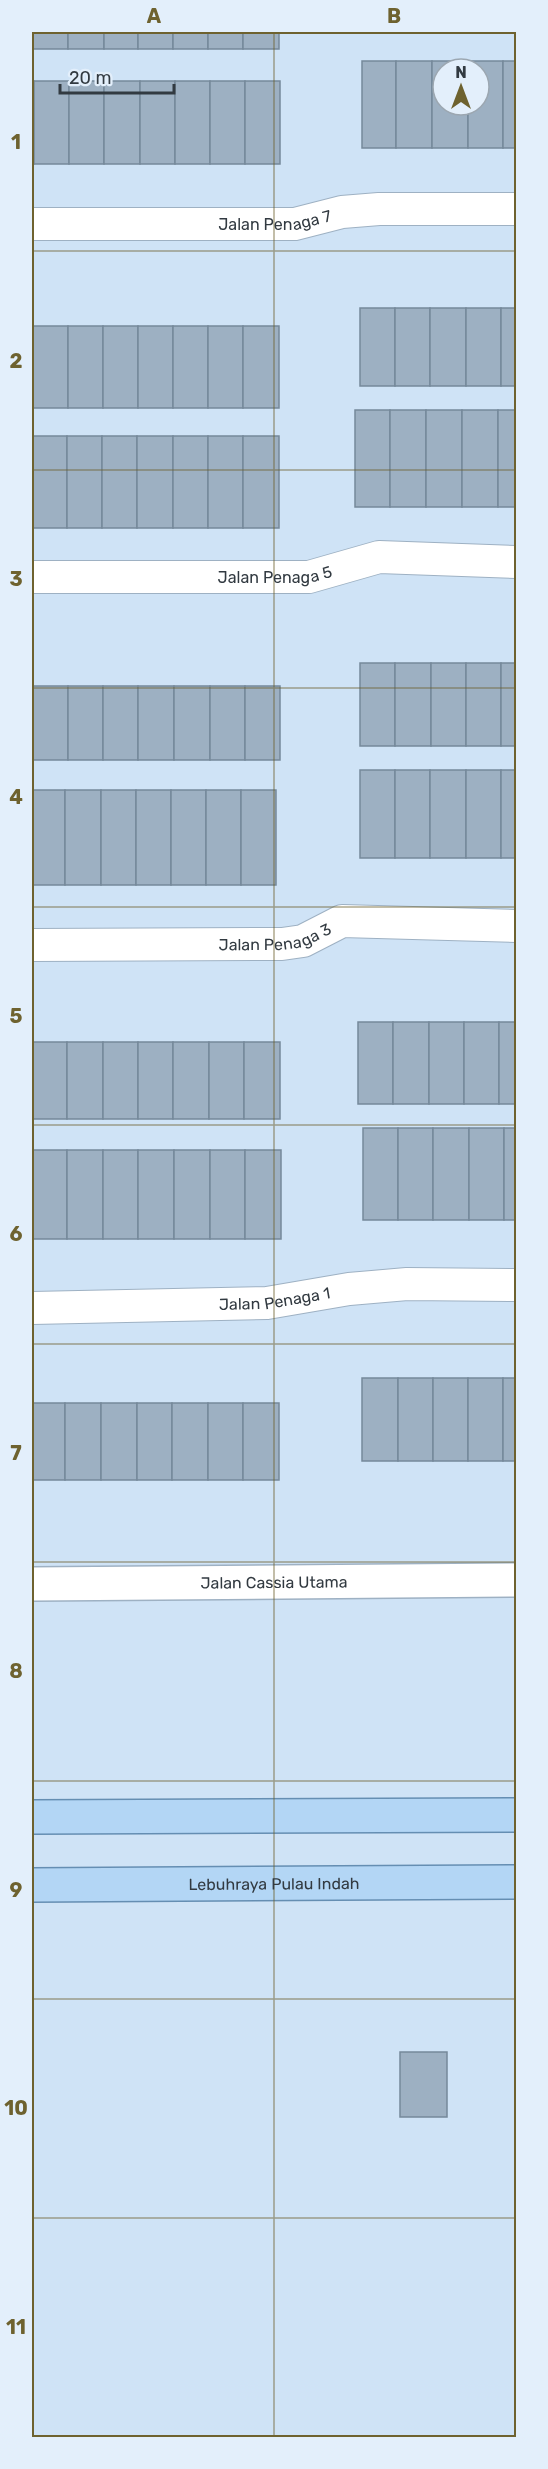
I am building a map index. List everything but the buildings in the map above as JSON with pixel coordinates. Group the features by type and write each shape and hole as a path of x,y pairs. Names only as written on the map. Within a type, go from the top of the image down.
{"main road":[{"path":"32,1817 516,1815"},
{"name":"Lebuhraya Pulau Indah","path":"32,1885 516,1882"}],"street":[{"name":"Jalan Penaga 7","path":"32,224 296,224 342,212 379,209 516,209"},
{"name":"Jalan Penaga 5","path":"32,577 309,577 379,557 516,561"},
{"name":"Jalan Penaga 3","path":"32,945 282,944 303,941 342,921 516,926"},
{"name":"Jalan Penaga 1","path":"32,1308 267,1303 349,1289 407,1284 516,1286"},
{"name":"Jalan Cassia Utama","path":"32,1584 516,1580"}]}
